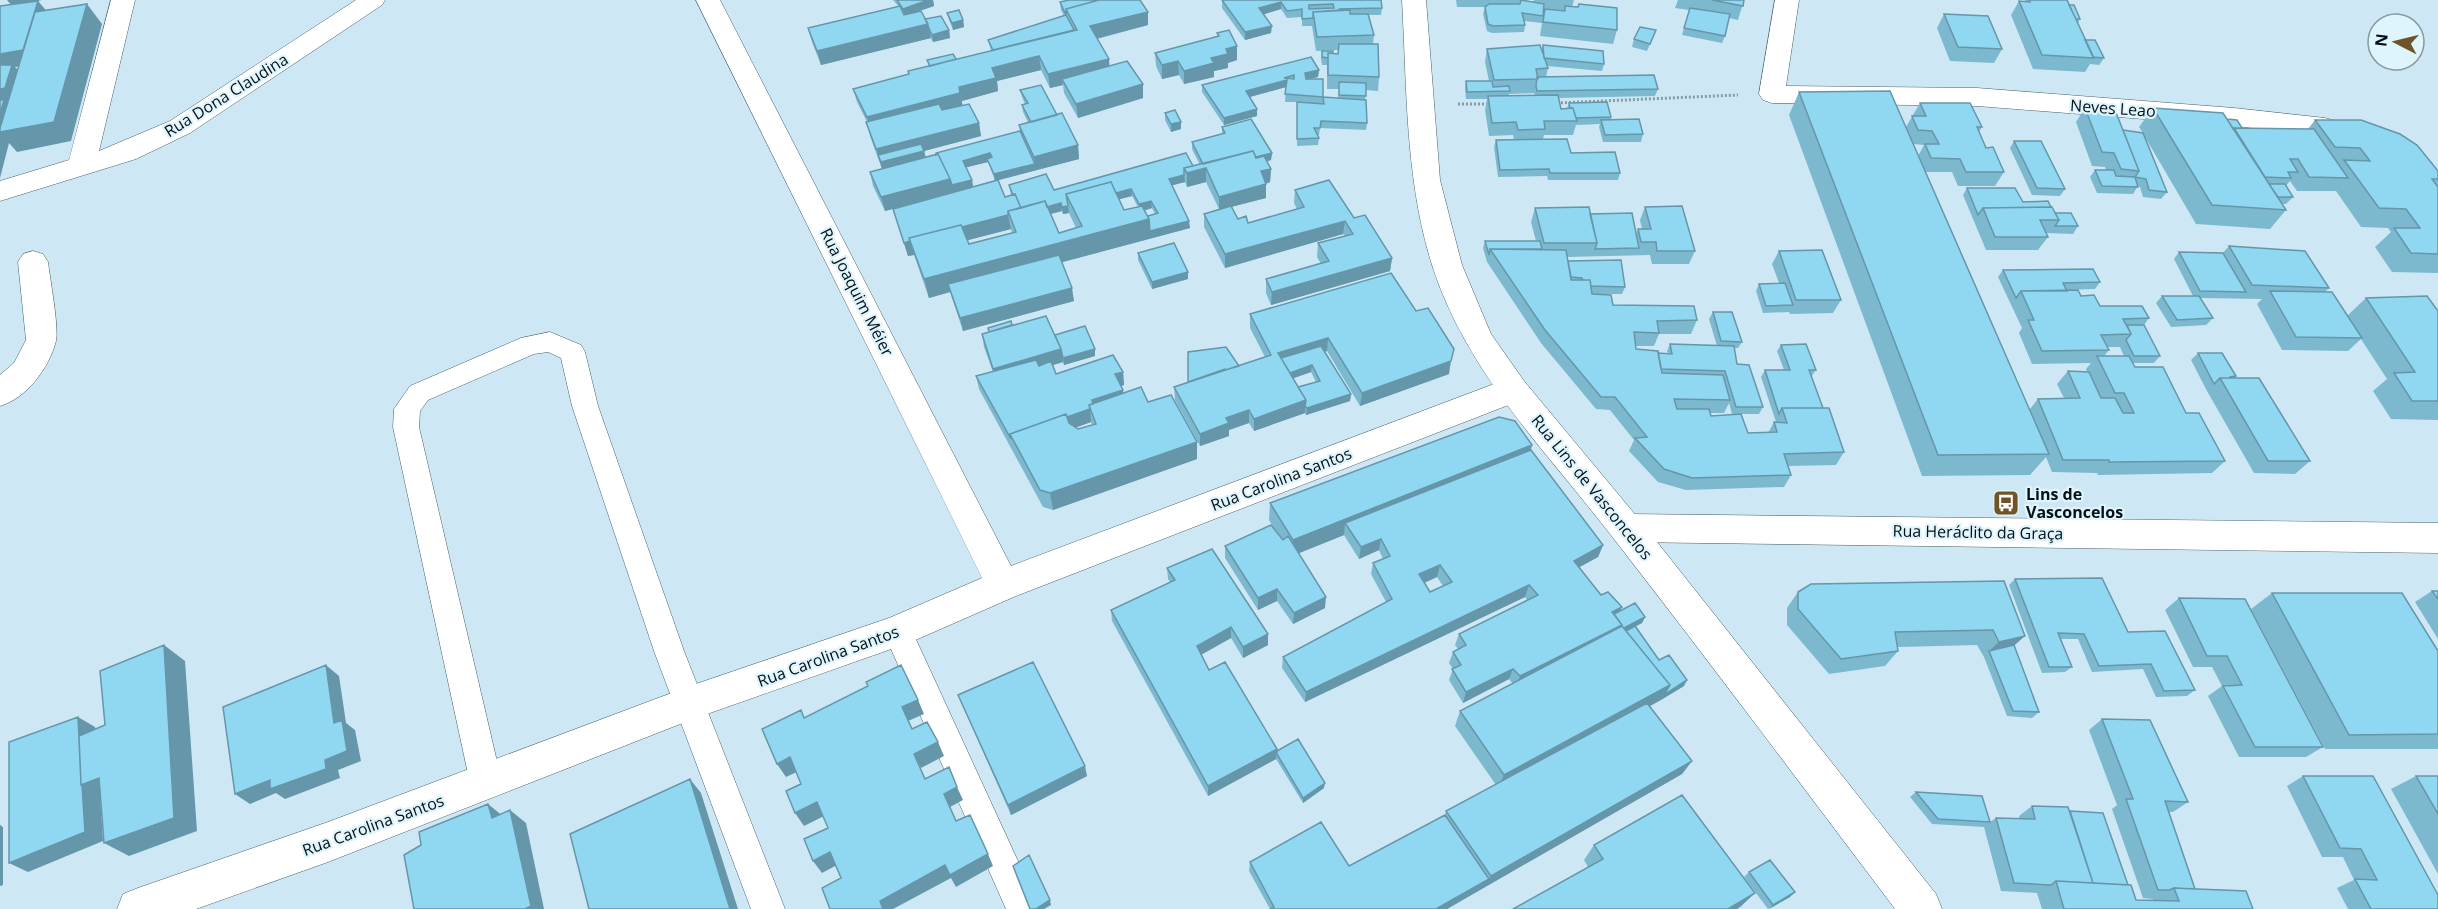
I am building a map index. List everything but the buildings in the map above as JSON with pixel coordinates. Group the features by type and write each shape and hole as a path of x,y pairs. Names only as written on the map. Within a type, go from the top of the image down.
{"street":[{"path":"81,167 123,0"},
{"name":"Rua Dona Claudina","path":"0,191 126,152 180,127 373,0"},
{"name":"Rua Joaquim Méier","path":"708,0 1003,585"},
{"name":"Rua Lins de Vasconcelos","path":"1414,0 1426,180 1448,264 1478,339 1513,390 1626,528 1921,909"},
{"path":"1772,94 1787,0"},
{"name":"Neves Leao","path":"1772,94 1966,96 2234,117 2325,127 2378,142"},
{"path":"0,394 26,371 41,340 33,262"},
{"name":"Rua Carolina Santos","path":"138,909 486,783 690,703 898,631 1003,585 1513,390"},
{"name":"Rua Heráclito da Graça","path":"1626,528 2438,538"}],"lane":[{"path":"486,783 406,427 407,409 419,393 530,345 550,342 572,352 585,406 669,651 768,909"},
{"path":"898,631 1023,909"}],"path":[{"path":"1557,103 1772,94"},
{"path":"1421,104 1500,104"}],"place":[{"name":"Lins de Vasconcelos","path":"2006,503"}]}
